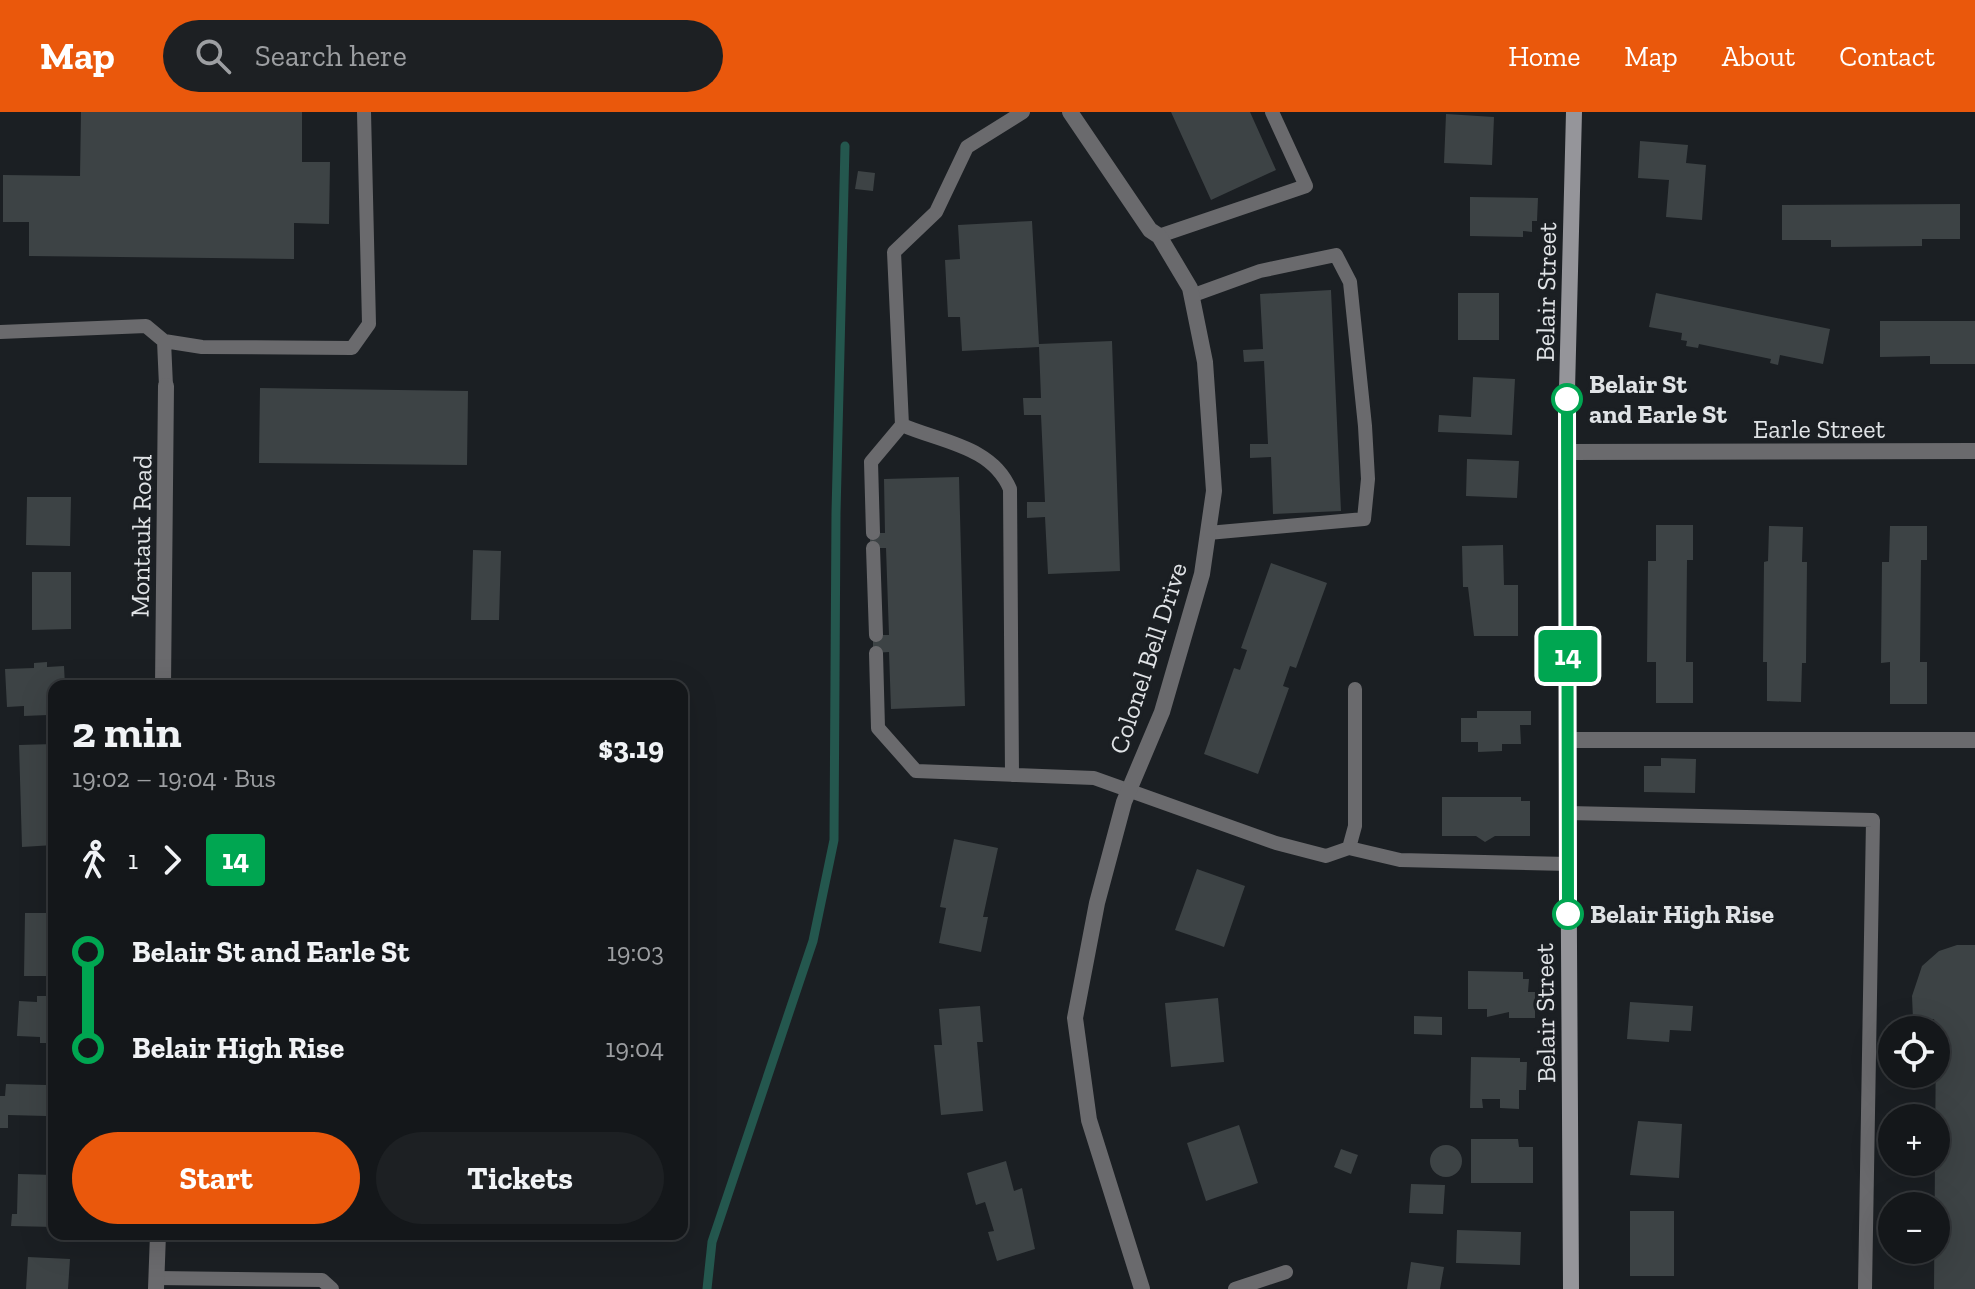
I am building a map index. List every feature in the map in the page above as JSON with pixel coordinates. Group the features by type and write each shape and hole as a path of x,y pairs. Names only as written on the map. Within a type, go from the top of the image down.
{"main road":[{"name":"Belair Street","path":"1571,1289 1568,452 1574,112"}],"street":[{"name":"Colonel Bell Drive","path":"1070,112 1150,230 1159,236 1191,296 1205,362 1214,491 1202,574 1162,712 1130,788 1097,903 1075,1018 1089,1120 1142,1289"},
{"name":"Montauk Road","path":"163,680 166,386"},
{"name":"Earle Street","path":"1568,452 1975,451"},
{"path":"1568,740 1975,740"},
{"path":"156,1284 158,1240"}],"lane":[{"path":"0,332 146,326 164,341 202,347 352,348 369,324 364,112"},
{"path":"876,635 871,462 902,425 894,252 936,212 967,147 1023,112"},
{"path":"1159,236 1306,186 1272,112"},
{"path":"1191,296 1260,271 1336,255 1350,282 1365,426 1368,479 1364,519 1208,533"},
{"path":"164,341 166,386"},
{"path":"902,425 976,451 1003,473 1010,489 1012,775"},
{"path":"876,653 878,728 916,771 1094,778 1130,788 1276,843 1326,856 1349,848 1400,860 1568,864"},
{"path":"1349,848 1355,826 1355,689"},
{"path":"1568,813 1873,820 1865,1289"},
{"path":"1235,1289 1286,1272"},
{"path":"156,1284 322,1280 332,1289"}],"building":[{"path":"81,112 302,112 302,162 330,162 329,224 294,223 294,259 29,256 29,222 3,222 3,175 80,176"},
{"path":"1171,112 1250,112 1276,170 1211,200"},
{"path":"1446,114 1494,117 1492,165 1444,163"},
{"path":"1640,141 1688,145 1686,163 1706,165 1702,220 1666,217 1669,180 1638,178"},
{"path":"858,171 875,173 873,191 855,189"},
{"path":"1470,197 1538,198 1537,221 1532,221 1532,232 1523,231 1523,237 1470,236"},
{"path":"1960,204 1960,239 1922,239 1922,246 1831,247 1831,240 1782,240 1782,205"},
{"path":"1032,221 1039,344 1112,341 1120,571 1048,574 1045,517 1027,518 1027,502 1045,502 1041,415 1024,415 1023,398 1041,398 1039,347 962,351 960,317 948,317 945,260 960,259 958,225"},
{"path":"1331,290 1341,511 1273,514 1271,457 1250,458 1250,444 1268,444 1264,361 1244,362 1243,350 1263,349 1260,294"},
{"path":"1458,293 1499,293 1499,340 1458,340"},
{"path":"1656,293 1830,329 1823,364 1780,355 1778,365 1770,363 1771,359 1699,344 1698,348 1686,346 1687,341 1681,340 1682,333 1649,327"},
{"path":"1880,321 1975,321 1975,364 1930,364 1930,356 1880,357"},
{"path":"1473,377 1515,379 1512,435 1438,432 1439,415 1471,417"},
{"path":"260,388 468,391 467,465 259,463"},
{"path":"1467,459 1519,461 1517,498 1466,496"},
{"path":"959,477 965,706 891,709 889,652 873,653 873,635 889,635 886,548 870,548 870,533 885,533 884,479"},
{"path":"27,497 71,497 70,546 26,545"},
{"path":"1656,525 1693,525 1693,560 1687,560 1686,662 1693,662 1693,703 1656,703 1656,662 1647,662 1648,561 1656,561"},
{"path":"1769,526 1803,527 1802,562 1807,562 1806,663 1802,663 1801,702 1767,701 1767,662 1763,662 1764,562 1768,561"},
{"path":"1890,526 1927,526 1927,560 1921,560 1920,662 1927,662 1927,704 1890,704 1890,662 1881,663 1882,562 1889,562"},
{"path":"1503,545 1504,585 1518,585 1518,636 1474,636 1468,587 1463,587 1462,546"},
{"path":"473,550 501,551 499,620 471,620"},
{"path":"1271,563 1327,583 1296,668 1290,666 1283,686 1289,688 1258,774 1204,754 1234,668 1240,670 1247,650 1241,648"},
{"path":"32,572 71,572 71,629 32,630"},
{"path":"47,662 47,667 64,666 65,680 48,680 48,715 24,716 24,706 7,707 5,669 34,668 34,663"},
{"path":"1477,711 1531,711 1531,725 1520,725 1521,744 1502,744 1502,751 1478,752 1478,742 1461,742 1461,718 1477,718"},
{"path":"48,744 48,845 22,847 19,745"},
{"path":"1661,758 1696,759 1695,793 1644,792 1644,766 1661,766"},
{"path":"1442,797 1521,797 1521,801 1530,801 1530,836 1495,836 1485,842 1476,836 1442,836"},
{"path":"954,839 998,848 983,917 988,917 981,952 939,943 946,908 940,907"},
{"path":"1197,869 1245,886 1224,947 1175,930"},
{"path":"25,913 48,913 48,976 24,976"},
{"path":"1957,945 1975,945 1975,1289 1934,1289 1934,1264 1950,1264 1950,1192 1935,1192 1935,1176 1950,1176 1950,1104 1935,1104 1936,1088 1950,1088 1950,1016 1913,1016 1912,996 1922,966 1939,951"},
{"path":"1468,971 1523,972 1523,979 1529,979 1528,992 1535,992 1535,1018 1509,1018 1509,1012 1487,1017 1487,1009 1468,1009"},
{"path":"37,996 48,996 48,1043 40,1043 40,1037 17,1036 19,1001 37,1002"},
{"path":"1218,998 1224,1062 1171,1067 1165,1003"},
{"path":"1630,1002 1693,1006 1691,1031 1670,1030 1669,1042 1627,1039"},
{"path":"980,1006 983,1042 977,1042 983,1111 941,1115 934,1045 942,1045 939,1009"},
{"path":"1414,1016 1442,1017 1442,1035 1414,1034"},
{"path":"1471,1057 1520,1058 1520,1062 1527,1062 1526,1090 1519,1090 1519,1109 1500,1108 1500,1099 1482,1099 1483,1108 1470,1108"},
{"path":"6,1084 46,1085 46,1116 8,1115 8,1128 0,1128 0,1096 5,1096"},
{"path":"1638,1121 1682,1124 1679,1178 1630,1175"},
{"path":"1239,1125 1258,1183 1206,1201 1187,1143"},
{"path":"1471,1139 1518,1139 1519,1147 1533,1147 1533,1183 1471,1183"},
{"path":"1446,1145 1457,1150 1462,1161 1457,1172 1446,1177 1435,1172 1430,1161 1435,1150"},
{"path":"1341,1149 1358,1155 1351,1174 1334,1167"},
{"path":"1006,1161 1014,1191 1022,1188 1035,1249 997,1261 988,1232 994,1231 985,1202 976,1205 967,1173"},
{"path":"18,1174 48,1175 48,1227 11,1226 12,1214 17,1214"},
{"path":"1411,1184 1445,1185 1443,1214 1409,1213"},
{"path":"1630,1211 1674,1211 1674,1276 1630,1276"},
{"path":"1457,1230 1521,1232 1520,1265 1456,1263"},
{"path":"28,1257 70,1259 68,1289 26,1289"},
{"path":"1411,1262 1444,1267 1440,1289 1407,1289"}],"waterway":[{"path":"707,1289 712,1242 813,941 834,840 836,513 845,146"}],"bus line":[{"name":"14","path":"1567,399 1568,914"}],"place":[{"name":"Belair St and Earle St","path":"1567,399"},
{"name":"Belair High Rise","path":"1568,914"}]}
